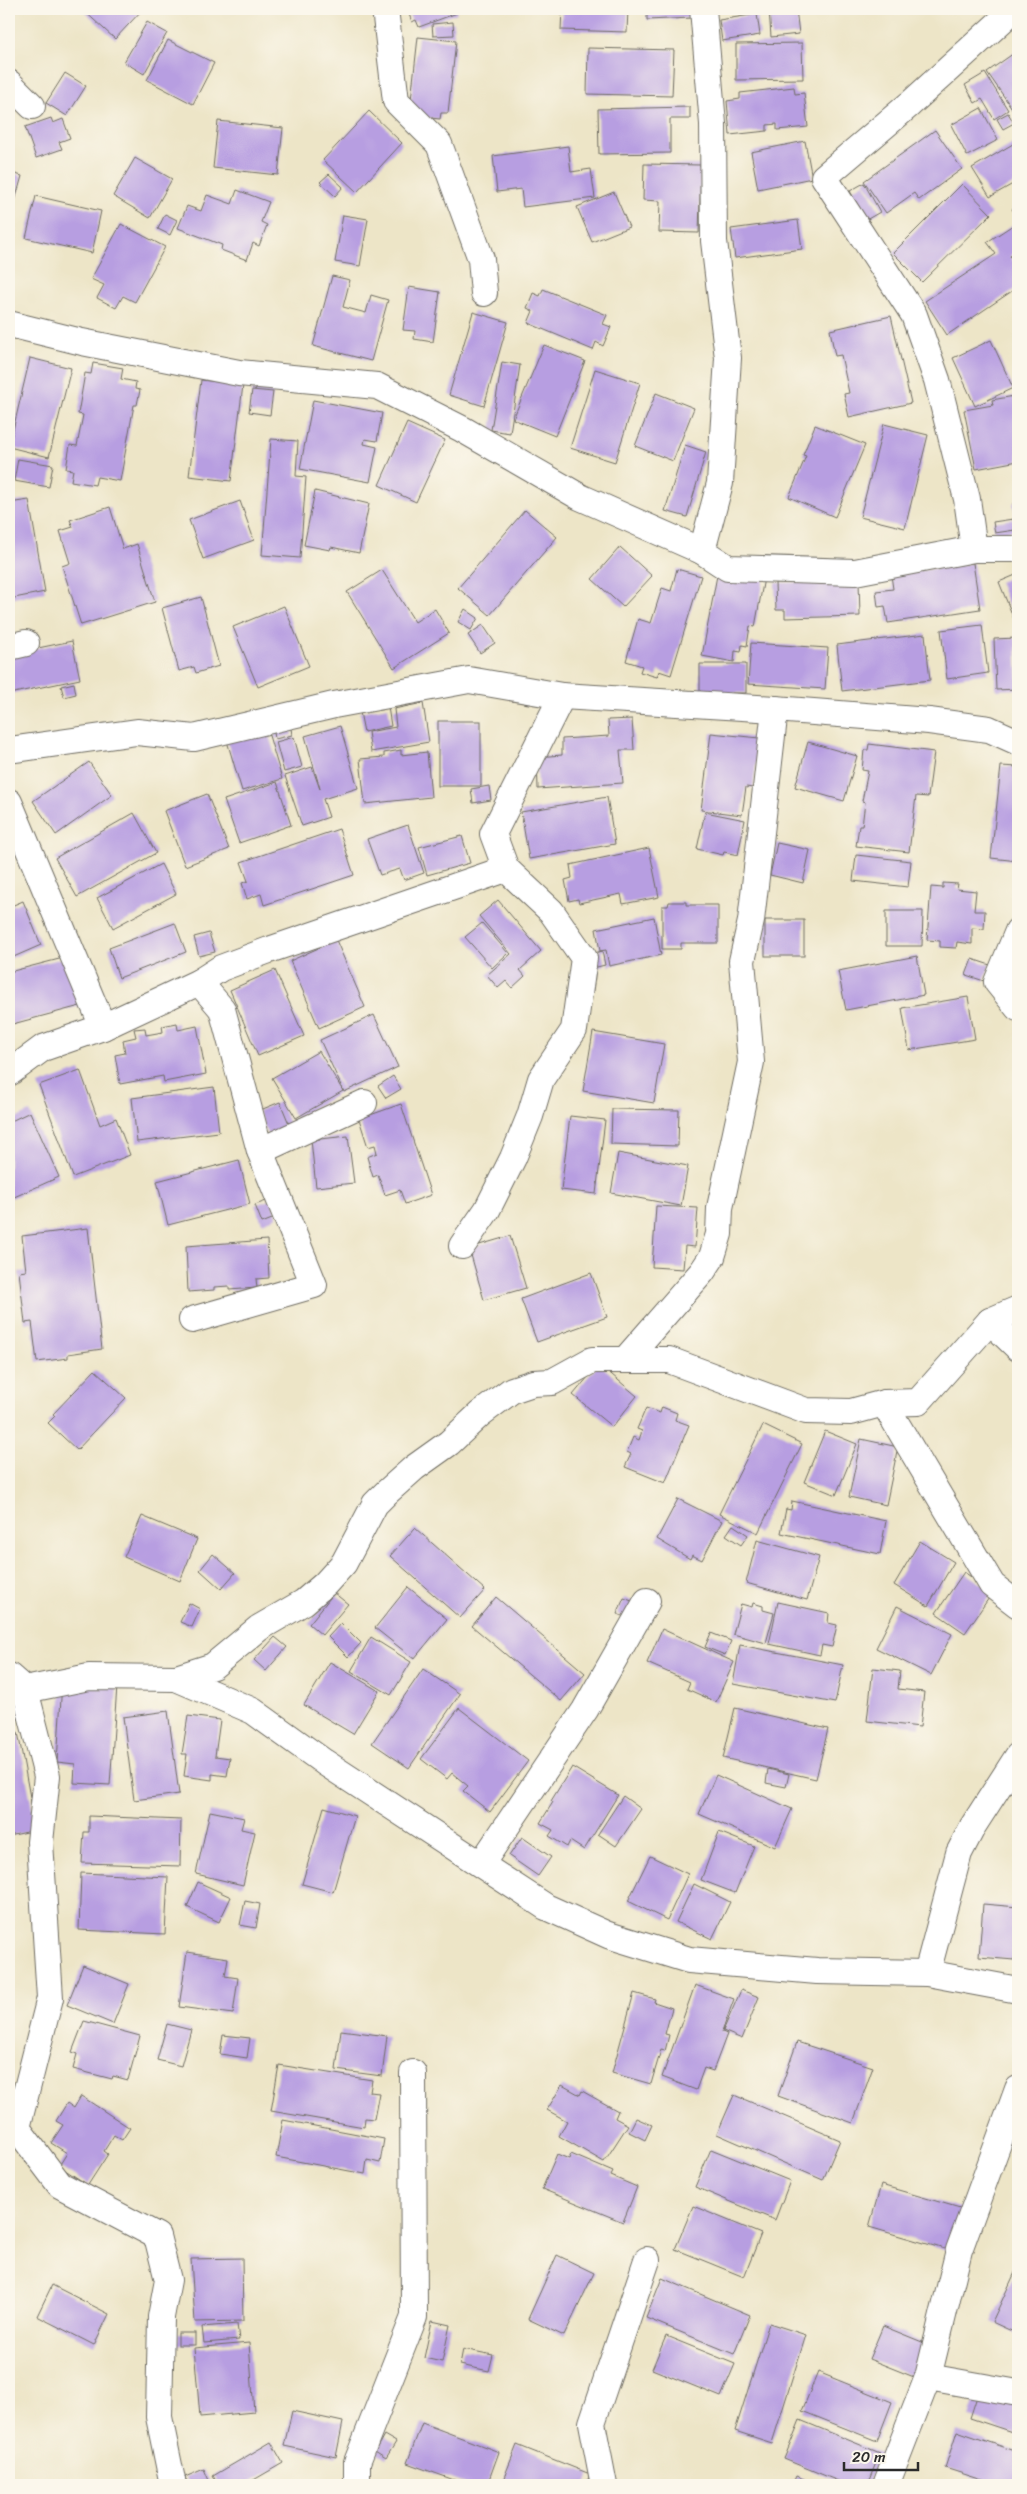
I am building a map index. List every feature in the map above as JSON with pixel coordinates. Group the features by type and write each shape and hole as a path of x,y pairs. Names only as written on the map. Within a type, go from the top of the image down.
{"street":[{"path":"385,9 396,101 439,144 481,259 484,293"},
{"path":"702,551 720,483 728,358 714,241 713,124 703,9"},
{"path":"974,549 967,498 938,380 914,315 824,177 1011,14"},
{"path":"9,83 32,106"},
{"path":"9,324 82,342 239,373 377,386 462,429 580,497 702,551 728,568 855,572 974,549 1018,549"},
{"path":"9,750 137,732 194,738 334,705 468,680 562,696 775,709 929,721 989,729 1018,742"},
{"path":"462,1246 487,1210 512,1158 530,1116 541,1079 574,1030 584,958 551,911 506,869 493,834 562,696"},
{"path":"625,1360 702,1272 712,1257 719,1234 720,1208 750,1062 742,960 751,921 775,709"},
{"path":"9,802 103,1027"},
{"path":"9,1073 44,1048 103,1027 199,982 221,968 506,869"},
{"path":"1018,931 997,982 1018,1008"},
{"path":"192,1320 314,1285 260,1151 222,1009 199,982"},
{"path":"260,1151 364,1103"},
{"path":"174,2485 159,2417 161,2317 168,2280 157,2236 60,2185 13,2131 50,1998 40,1842 48,1776 13,1680 89,1677 176,1678 213,1666 259,1628 304,1602 325,1584 344,1562 375,1504 414,1468 449,1443 480,1414 512,1390 533,1383 552,1382 592,1360 669,1360 806,1411 850,1412 884,1403 918,1402 990,1321 1018,1309"},
{"path":"663,1316 669,1360"},
{"path":"990,1321 1018,1348"},
{"path":"884,1403 992,1585 1018,1605"},
{"path":"482,1863 585,1710 647,1601"},
{"path":"176,1678 253,1712 324,1762 482,1863 546,1907 608,1935 689,1960 817,1971 927,1973 1018,1990"},
{"path":"927,1973 959,1853 973,1826 1018,1756"},
{"path":"357,2485 357,2462 414,2317 413,2073"},
{"path":"886,2485 928,2377 959,2250 1018,2089"},
{"path":"604,2485 592,2423 647,2260"},
{"path":"928,2377 1018,2394"}],"building":[{"path":"82,9 143,9 115,39"},
{"path":"407,9 455,9 457,13 419,27 416,20 412,22"},
{"path":"562,9 628,9 627,32 561,30"},
{"path":"647,9 691,9 692,18 647,20"},
{"path":"769,9 796,9 799,34 771,37"},
{"path":"757,14 760,35 722,41 719,20"},
{"path":"147,22 167,33 144,74 124,62"},
{"path":"453,22 454,35 433,36 432,24"},
{"path":"418,37 456,41 448,113 441,113 440,119 421,117 410,109"},
{"path":"168,40 214,63 193,104 147,80"},
{"path":"802,43 803,79 736,80 736,44"},
{"path":"588,48 674,50 672,96 587,94"},
{"path":"1017,51 1018,53 1018,117 987,72"},
{"path":"65,73 86,86 67,116 46,103"},
{"path":"985,73 1008,110 994,119 982,99 975,103 965,85"},
{"path":"794,87 795,94 804,93 808,127 777,130 777,124 767,125 767,131 730,135 727,101 740,99 740,93"},
{"path":"690,107 690,119 670,119 670,153 599,154 598,109"},
{"path":"981,108 998,140 967,156 951,125"},
{"path":"369,111 402,143 357,192 323,160"},
{"path":"1008,113 1014,123 1003,129 997,119"},
{"path":"51,118 53,123 63,119 70,138 59,142 62,149 36,158 25,127"},
{"path":"218,121 283,128 278,175 213,168"},
{"path":"935,130 962,169 919,200 914,193 886,213 864,181"},
{"path":"805,141 812,178 758,189 751,152"},
{"path":"1018,141 1018,181 990,197 972,168"},
{"path":"568,146 571,172 591,169 595,198 523,207 521,189 497,192 493,156"},
{"path":"135,158 172,179 150,218 113,196"},
{"path":"644,164 701,165 699,233 659,232 660,201 643,200"},
{"path":"9,172 22,176 9,222"},
{"path":"329,174 343,187 335,196 320,182"},
{"path":"864,183 880,212 866,220 850,191"},
{"path":"962,184 991,214 922,282 893,253"},
{"path":"237,190 269,202 261,222 267,225 259,246 253,243 247,260 221,250 222,245 178,228 187,206 201,211 207,195 232,204"},
{"path":"614,192 629,227 592,242 577,207"},
{"path":"36,196 101,211 92,253 26,238"},
{"path":"1018,204 1018,218 1012,209"},
{"path":"165,214 177,220 170,235 158,229"},
{"path":"343,215 368,219 360,266 335,262"},
{"path":"798,220 802,249 735,258 731,229"},
{"path":"121,224 165,247 135,302 123,296 116,308 97,298 104,285 91,279"},
{"path":"1013,225 1018,233 1018,251 1010,256 1018,268 1018,287 947,335 925,301 996,254 987,242"},
{"path":"332,276 350,280 343,307 366,313 371,295 388,300 371,361 313,346"},
{"path":"409,287 440,292 433,342 414,339 415,331 403,330"},
{"path":"543,289 607,315 603,324 611,327 603,346 596,342 593,350 528,323 533,311 527,308 533,293 540,296"},
{"path":"473,312 508,322 484,406 449,395"},
{"path":"891,316 911,403 849,417 844,394 849,393 841,355 835,356 830,330"},
{"path":"991,340 1013,388 975,406 953,358"},
{"path":"544,345 585,361 555,436 513,419"},
{"path":"30,358 71,368 49,457 9,447"},
{"path":"502,362 520,365 510,433 491,430"},
{"path":"93,363 123,368 121,379 136,382 135,389 140,390 137,405 134,405 120,481 97,477 95,485 71,481 73,470 66,469 70,445 77,446 83,415 78,414 85,373 91,374"},
{"path":"595,369 640,383 615,462 570,448"},
{"path":"201,380 243,385 231,481 189,476"},
{"path":"252,390 273,392 270,415 249,412"},
{"path":"656,393 694,408 673,461 635,446"},
{"path":"1014,396 1015,400 1018,399 1018,461 976,469 964,410 993,405 992,400"},
{"path":"313,400 382,413 377,441 365,439 364,444 377,447 370,482 300,469"},
{"path":"407,423 445,440 416,502 379,485"},
{"path":"884,424 928,435 905,528 860,517"},
{"path":"815,425 865,445 835,517 789,497 806,456 803,455"},
{"path":"271,439 298,441 296,476 306,477 300,558 262,555"},
{"path":"685,445 706,452 687,517 665,511"},
{"path":"18,459 53,465 49,487 14,481"},
{"path":"315,491 369,504 359,553 331,547 330,550 304,545"},
{"path":"29,500 45,592 9,599 9,503"},
{"path":"240,501 254,540 203,559 189,520"},
{"path":"1018,502 1018,522 1017,522 1013,503"},
{"path":"110,507 123,549 137,544 155,602 81,625 62,566 70,563 60,531 73,527 70,520"},
{"path":"525,510 557,537 490,615 458,588"},
{"path":"1013,519 1015,530 995,533 993,522"},
{"path":"620,547 652,576 623,607 592,579"},
{"path":"973,563 980,609 888,623 885,606 878,607 876,591 893,589 891,575"},
{"path":"677,569 701,576 671,675 659,671 657,677 640,672 642,666 626,661 638,619 651,623 662,588 671,591"},
{"path":"382,570 415,622 435,609 449,633 394,668 347,592"},
{"path":"718,570 764,578 755,627 750,626 747,646 742,645 741,652 735,651 734,662 702,656"},
{"path":"1018,574 1018,629 999,582"},
{"path":"859,581 860,616 785,618 785,610 776,610 775,583"},
{"path":"201,597 219,666 196,673 194,667 179,671 162,608"},
{"path":"284,606 309,666 258,687 233,627"},
{"path":"465,609 478,618 471,630 458,622"},
{"path":"483,625 495,643 480,653 468,635"},
{"path":"982,625 988,673 947,679 941,630"},
{"path":"925,634 930,680 842,691 837,645"},
{"path":"1016,638 1018,689 996,690 994,639"},
{"path":"72,641 80,679 9,694 9,654"},
{"path":"751,643 828,648 825,689 748,684"},
{"path":"700,664 746,664 746,693 732,693 732,698 700,693"},
{"path":"74,683 76,694 64,697 61,686"},
{"path":"423,703 429,742 371,752 368,732 396,727 394,709"},
{"path":"388,707 391,726 364,732 360,712"},
{"path":"632,719 634,750 620,750 623,783 538,789 537,757 562,755 562,739 609,736 608,720"},
{"path":"438,721 481,721 481,786 438,786"},
{"path":"290,722 292,735 275,739 273,725"},
{"path":"340,726 358,788 323,799 329,817 302,826 285,776 312,767 320,789 305,736"},
{"path":"267,729 282,779 242,791 227,741"},
{"path":"711,733 759,738 753,788 746,787 742,815 701,810"},
{"path":"294,737 302,767 284,772 276,742"},
{"path":"808,742 857,756 844,801 795,787"},
{"path":"869,744 934,752 928,797 916,796 909,852 856,846 859,826 862,826 865,802 862,801 868,771 862,770 864,750 868,750"},
{"path":"401,750 401,755 427,752 431,797 365,804 360,759 384,757 384,753"},
{"path":"89,762 112,795 56,835 33,801"},
{"path":"1001,766 1018,767 1018,861 991,858"},
{"path":"277,782 291,825 239,843 224,800"},
{"path":"489,786 491,800 473,803 471,789"},
{"path":"207,794 229,849 185,866 164,811"},
{"path":"607,797 615,844 529,859 521,812"},
{"path":"705,812 745,820 738,855 724,852 723,855 697,849"},
{"path":"134,813 156,853 77,897 55,858"},
{"path":"408,825 424,873 404,880 400,869 380,875 367,839"},
{"path":"339,829 354,875 264,905 261,894 247,899 242,883 248,881 241,862"},
{"path":"462,836 470,863 427,875 419,847"},
{"path":"777,843 810,850 803,883 770,875"},
{"path":"649,848 659,897 623,904 621,894 579,903 578,899 569,901 565,880 572,878 570,865"},
{"path":"856,855 911,861 908,887 853,881"},
{"path":"161,864 176,894 113,928 97,898"},
{"path":"943,883 958,884 957,889 976,891 974,911 985,911 984,929 972,928 972,944 957,942 956,948 940,947 940,941 927,940 931,887 943,888"},
{"path":"498,900 541,951 520,970 525,976 512,988 506,981 498,988 487,975 511,954 479,916"},
{"path":"23,901 41,945 9,959 9,907"},
{"path":"669,902 686,902 686,905 718,905 718,943 681,943 681,949 662,949 662,906 668,906"},
{"path":"886,911 923,911 922,946 886,946"},
{"path":"654,917 661,955 609,966 606,950 600,951 596,929"},
{"path":"765,920 804,920 804,956 765,956"},
{"path":"175,923 186,952 119,978 109,948"},
{"path":"482,923 508,953 492,968 465,937"},
{"path":"209,933 215,952 199,956 194,937"},
{"path":"336,940 365,1007 319,1028 290,961"},
{"path":"602,951 605,965 593,968 590,954"},
{"path":"917,956 924,995 846,1010 838,971"},
{"path":"67,957 80,1006 9,1025 9,972"},
{"path":"972,959 990,965 984,981 966,975"},
{"path":"275,970 304,1036 258,1056 230,990"},
{"path":"968,997 975,1039 909,1050 902,1008"},
{"path":"374,1015 398,1067 344,1092 320,1040"},
{"path":"177,1023 178,1030 197,1026 206,1074 164,1082 163,1076 120,1084 115,1055 125,1053 123,1040 136,1037 134,1029 145,1028 146,1035 163,1032 162,1026"},
{"path":"593,1032 664,1044 654,1103 583,1091"},
{"path":"319,1051 343,1091 296,1118 272,1078"},
{"path":"80,1070 100,1125 116,1118 130,1155 73,1177 39,1085"},
{"path":"393,1076 401,1089 386,1098 378,1086"},
{"path":"214,1087 219,1132 137,1142 132,1098"},
{"path":"280,1102 290,1126 268,1135 258,1111"},
{"path":"401,1104 431,1195 405,1204 400,1190 385,1195 378,1175 373,1177 367,1157 377,1153 375,1145 368,1147 359,1119"},
{"path":"612,1109 679,1110 678,1146 611,1144"},
{"path":"30,1112 59,1177 12,1198 9,1191 9,1122"},
{"path":"570,1116 605,1120 596,1194 561,1190"},
{"path":"348,1136 354,1183 316,1187 311,1140"},
{"path":"618,1153 688,1166 681,1206 611,1193"},
{"path":"239,1160 250,1204 168,1225 157,1181"},
{"path":"272,1199 277,1217 262,1223 255,1205"},
{"path":"656,1206 698,1208 695,1247 685,1246 683,1269 652,1267"},
{"path":"88,1228 102,1349 68,1354 68,1358 37,1362 32,1322 25,1323 19,1272 26,1271 22,1236"},
{"path":"510,1236 526,1288 484,1300 469,1248"},
{"path":"267,1240 269,1278 256,1279 257,1288 229,1290 229,1286 214,1287 214,1290 188,1292 186,1246"},
{"path":"591,1273 607,1317 537,1342 521,1299"},
{"path":"599,1364 637,1396 612,1427 573,1395"},
{"path":"95,1370 126,1398 77,1450 48,1423 55,1416 53,1414"},
{"path":"662,1407 677,1413 675,1420 689,1425 665,1483 625,1467 631,1454 627,1452 633,1437 639,1440 642,1431 637,1429 646,1408 660,1413"},
{"path":"763,1425 802,1444 758,1533 719,1514"},
{"path":"825,1431 857,1444 836,1495 804,1482"},
{"path":"861,1439 898,1447 886,1505 849,1497"},
{"path":"678,1499 722,1521 702,1560 692,1555 690,1559 657,1539"},
{"path":"792,1501 886,1521 880,1554 781,1533 786,1509 791,1510"},
{"path":"142,1516 197,1539 180,1581 124,1557"},
{"path":"733,1525 748,1535 741,1545 726,1535"},
{"path":"415,1528 485,1590 460,1618 390,1556"},
{"path":"757,1540 819,1557 807,1600 746,1583"},
{"path":"920,1541 954,1562 928,1606 894,1585"},
{"path":"213,1554 235,1573 221,1589 200,1570"},
{"path":"964,1572 993,1592 965,1633 936,1613"},
{"path":"408,1587 447,1619 414,1659 375,1628"},
{"path":"334,1593 348,1604 322,1635 309,1624"},
{"path":"496,1597 585,1673 561,1701 472,1626"},
{"path":"624,1598 637,1603 630,1619 617,1614"},
{"path":"778,1602 829,1613 828,1623 837,1625 832,1647 822,1645 820,1655 769,1644"},
{"path":"189,1603 200,1609 192,1627 180,1622"},
{"path":"753,1603 763,1606 763,1610 774,1613 766,1643 733,1634 741,1604 752,1607"},
{"path":"897,1606 952,1634 931,1675 876,1648"},
{"path":"341,1623 361,1643 348,1657 328,1637"},
{"path":"662,1629 734,1662 716,1702 687,1689 690,1682 647,1663"},
{"path":"711,1633 731,1641 725,1655 705,1647"},
{"path":"275,1637 287,1647 266,1671 254,1660"},
{"path":"371,1637 411,1662 391,1695 351,1671"},
{"path":"740,1645 843,1665 835,1703 733,1684"},
{"path":"330,1662 379,1691 353,1734 304,1705"},
{"path":"873,1668 900,1671 898,1689 924,1692 920,1727 867,1721"},
{"path":"423,1669 460,1694 409,1768 372,1743"},
{"path":"62,1682 117,1686 110,1785 74,1783 75,1764 57,1762"},
{"path":"15,1700 20,1718 9,1721 9,1702"},
{"path":"459,1708 528,1761 490,1812 463,1791 468,1786 452,1773 447,1779 421,1759"},
{"path":"735,1708 828,1729 816,1779 723,1758"},
{"path":"168,1711 179,1794 134,1800 123,1717"},
{"path":"188,1716 220,1720 215,1756 230,1758 227,1776 212,1774 212,1780 184,1776 187,1754 182,1754"},
{"path":"12,1726 13,1732 18,1732 36,1830 9,1836 9,1727"},
{"path":"572,1767 618,1795 584,1850 570,1841 567,1847 549,1836 553,1830 540,1823"},
{"path":"768,1769 789,1774 786,1787 766,1783"},
{"path":"716,1775 792,1809 775,1847 699,1814"},
{"path":"623,1796 641,1809 616,1846 598,1834"},
{"path":"324,1807 355,1816 333,1892 302,1884"},
{"path":"210,1811 244,1818 241,1829 255,1832 243,1885 196,1874"},
{"path":"89,1816 181,1820 180,1866 82,1863 84,1832 89,1832"},
{"path":"719,1832 754,1846 735,1893 701,1880"},
{"path":"522,1837 551,1857 538,1876 509,1856"},
{"path":"650,1856 688,1874 667,1920 628,1901"},
{"path":"81,1873 168,1877 165,1934 79,1930"},
{"path":"198,1882 231,1897 219,1922 187,1907"},
{"path":"694,1884 730,1902 712,1939 676,1922"},
{"path":"245,1901 260,1904 256,1928 240,1925"},
{"path":"983,1904 1018,1907 1018,1954 1015,1953 1014,1960 979,1957"},
{"path":"187,1952 228,1958 225,1976 238,1978 233,2014 179,2007"},
{"path":"83,1965 129,1984 113,2024 67,2005"},
{"path":"695,1985 734,1999 722,2032 727,2034 713,2071 704,2068 696,2090 662,2077"},
{"path":"741,1990 759,1997 742,2039 723,2031"},
{"path":"634,1993 655,1999 654,2002 672,2008 665,2034 669,2035 665,2051 661,2050 651,2084 612,2073"},
{"path":"84,2021 140,2036 128,2080 113,2076 112,2079 73,2069 77,2054 72,2052"},
{"path":"167,2024 191,2030 181,2066 157,2060"},
{"path":"341,2030 387,2036 382,2076 336,2070"},
{"path":"223,2035 250,2038 247,2058 220,2054"},
{"path":"797,2042 873,2067 853,2123 778,2096"},
{"path":"279,2065 372,2080 370,2092 379,2093 374,2119 365,2118 364,2127 271,2111"},
{"path":"562,2085 580,2095 582,2091 618,2111 615,2118 628,2125 604,2162 559,2136 567,2121 547,2110"},
{"path":"734,2095 840,2140 823,2180 717,2134"},
{"path":"81,2096 130,2128 122,2140 114,2135 104,2151 108,2154 88,2185 59,2166 67,2153 51,2143 63,2125 56,2121 67,2103 74,2108"},
{"path":"636,2118 652,2125 645,2140 629,2132"},
{"path":"283,2120 384,2139 380,2163 367,2160 365,2174 276,2157"},
{"path":"711,2149 790,2181 775,2220 695,2187"},
{"path":"557,2154 569,2159 571,2154 613,2172 611,2176 637,2187 623,2222 542,2189"},
{"path":"881,2185 967,2210 955,2252 869,2227"},
{"path":"693,2206 761,2234 744,2277 675,2249"},
{"path":"557,2255 594,2273 564,2336 528,2319"},
{"path":"242,2258 243,2321 195,2322 191,2259"},
{"path":"1018,2266 1018,2334 992,2322"},
{"path":"662,2278 750,2315 734,2354 646,2318"},
{"path":"52,2285 109,2314 94,2345 37,2316"},
{"path":"432,2321 450,2325 442,2362 424,2358"},
{"path":"769,2323 806,2335 772,2443 735,2431"},
{"path":"237,2324 239,2340 204,2343 202,2327"},
{"path":"883,2326 927,2344 914,2377 869,2359"},
{"path":"178,2333 195,2333 195,2345 178,2345"},
{"path":"666,2336 735,2364 721,2397 652,2369"},
{"path":"249,2343 254,2412 200,2417 194,2348"},
{"path":"463,2349 493,2355 489,2371 460,2365"},
{"path":"818,2372 892,2402 877,2441 802,2411"},
{"path":"983,2378 1018,2390 1018,2434 970,2418"},
{"path":"292,2411 343,2422 336,2457 284,2446"},
{"path":"800,2420 880,2453 867,2485 848,2485 784,2459"},
{"path":"422,2423 499,2452 487,2485 468,2485 407,2463"},
{"path":"957,2431 1018,2452 1018,2485 998,2485 945,2468"},
{"path":"384,2435 396,2442 386,2458 375,2451"},
{"path":"271,2442 283,2463 245,2485 218,2485 213,2476"},
{"path":"517,2445 590,2474 586,2485 501,2485"},
{"path":"204,2469 211,2485 188,2485 185,2477"},
{"path":"796,2476 819,2485 792,2485"}]}
